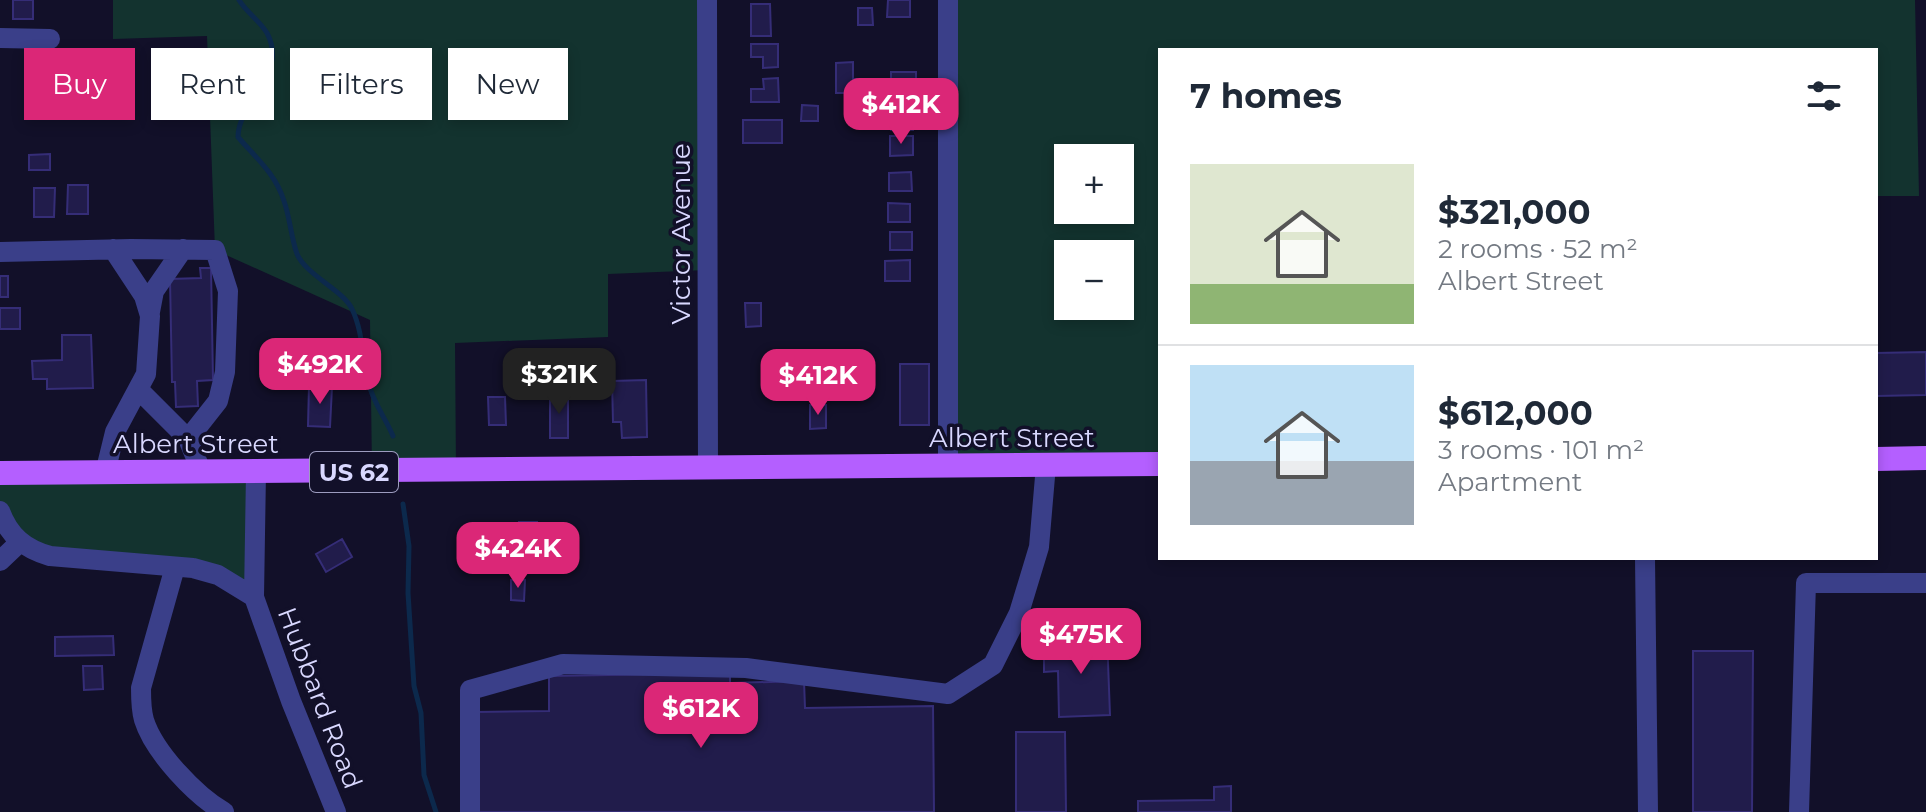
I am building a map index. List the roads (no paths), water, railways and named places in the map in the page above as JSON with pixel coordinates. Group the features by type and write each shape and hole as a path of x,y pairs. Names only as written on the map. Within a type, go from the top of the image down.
{"main road":[{"path":"1878,459 1926,458"},
{"name":"Albert Street","path":"0,473 1158,464"}],"street":[{"name":"Victor Avenue","path":"707,0 708,468"},
{"path":"948,0 948,466"},
{"path":"0,38 50,39"},
{"path":"113,249 144,296 150,316"},
{"path":"105,473 115,432 146,374 154,291 183,249"},
{"path":"0,252 215,250 228,291 225,372 218,401 188,439"},
{"path":"138,389 188,439 202,473"},
{"path":"470,812 470,690 563,664 746,668 948,694 993,665 1019,613 1039,547 1046,465"},
{"path":"254,597 256,472"},
{"path":"0,511 8,530 20,542 0,561"},
{"name":"Hubbard Road","path":"20,542 50,556 175,567 218,575 254,597 334,812"},
{"path":"1645,560 1648,812"},
{"path":"175,567 141,688 145,722 152,738 188,784 208,803 224,812"},
{"path":"1799,812 1806,583 1926,583"}],"waterway":[{"path":"239,0 267,33 272,62 240,124 238,137 276,182 302,262 352,309 370,388 393,436"},
{"path":"403,504 409,546 408,593 414,686 421,713 424,775 436,812"}]}
